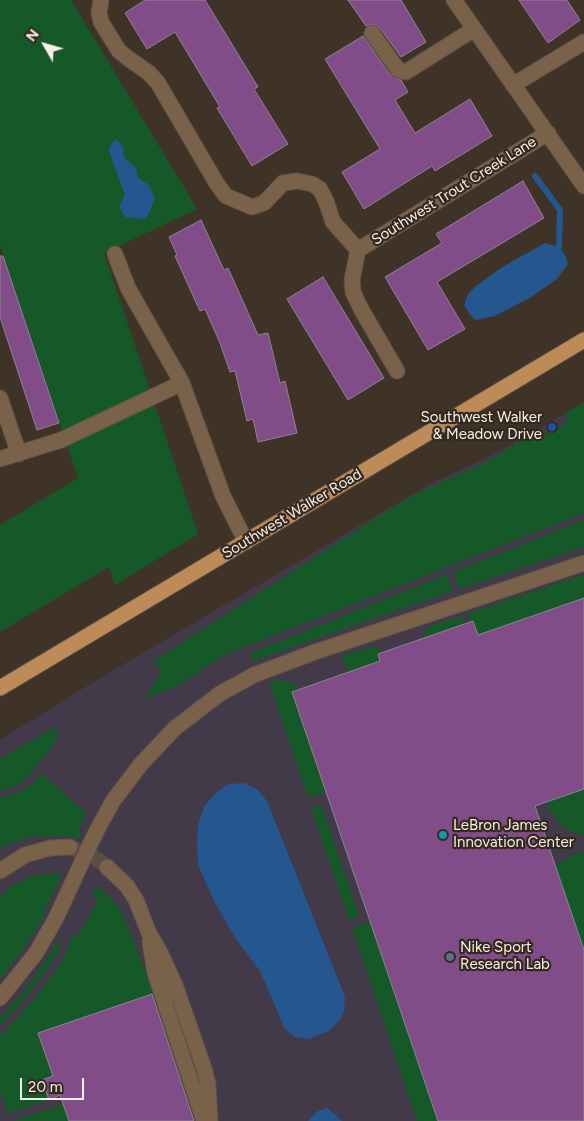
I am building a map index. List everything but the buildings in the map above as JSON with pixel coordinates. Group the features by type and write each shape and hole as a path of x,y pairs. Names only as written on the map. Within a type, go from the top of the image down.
{"main road":[{"name":"Southwest Walker Road","path":"0,688 584,340"}],"street":[{"name":"Southwest Trout Creek Lane","path":"101,0 99,12 101,22 129,60 148,73 158,83 217,184 226,196 252,207 264,203 283,183 297,181 312,184 323,195 332,222 358,250 548,133"},
{"path":"454,0 584,186"},
{"path":"372,33 398,70 406,72 474,29"},
{"path":"513,85 584,42"},
{"path":"358,250 352,280 353,292 360,309 397,371"},
{"path":"116,254 128,288 182,383 224,496 246,542"},
{"path":"0,459 61,440 182,383"},
{"path":"0,398 19,454"},
{"path":"0,998 36,953 55,920 96,832 113,801 140,764 175,728 221,693 254,675 315,652 584,562"},
{"path":"0,871 25,855 50,848 70,847"},
{"path":"107,867 127,886 136,900 149,933 175,985 204,1068 208,1084 210,1121"},
{"path":"149,933 163,1009 176,1038 204,1121"}],"shaded area":[{"path":"584,403 584,1121 0,1121 0,740 95,681 430,484 488,457"}],"green space":[{"path":"0,0 71,0 197,209 104,253 198,534 115,585 109,567 0,632 0,525 78,478 0,245"},
{"path":"584,402 584,513 232,652 179,685 144,699 160,674 159,665 152,662 396,505 417,493 490,460 541,428 545,435 568,421 564,414"},
{"path":"584,520 584,547 459,589 453,572"},
{"path":"447,574 453,591 253,661 251,653"},
{"path":"579,576 584,576 584,598 478,635 470,622 467,614"},
{"path":"462,616 464,624 423,639 425,631 432,625"},
{"path":"373,646 382,652 378,654 380,661 348,672 342,656"},
{"path":"280,680 292,682 300,689 326,792 308,798 269,682"},
{"path":"55,727 57,731 56,742 27,778 16,786 0,791 0,759"},
{"path":"41,773 86,813 78,830 82,833 79,839 66,836 35,836 0,848 0,797 22,791 33,783"},
{"path":"584,789 584,836 562,826 545,802"},
{"path":"321,805 359,916 349,920 311,808"},
{"path":"579,852 584,852 584,950 555,865"},
{"path":"63,873 43,914 45,915 27,944 0,979 0,896 14,885 29,877"},
{"path":"97,886 111,898 122,912 154,993 39,1033 53,1076 42,1080 49,1100 8,1114 0,1092 0,1036 36,997 58,967 65,955 72,934 78,936 98,900 92,895"},
{"path":"371,922 438,1121 417,1121 352,928"},
{"path":"61,937 58,953 47,970 0,1026 0,1018 32,981"},
{"path":"63,1104 69,1121 13,1121"}],"water":[{"path":"117,139 123,147 124,157 136,168 138,178 149,185 155,199 146,219 125,217 119,207 125,195 109,151 111,144"},
{"path":"545,243 559,247 565,255 568,264 557,279 531,297 495,316 476,320 470,315 464,305 468,294 477,285 504,266"},
{"path":"244,783 258,790 267,801 345,997 344,1012 339,1021 330,1030 309,1039 295,1037 285,1029 260,971 236,939 215,903 198,865 197,839 199,822 205,805 217,792 229,784"},
{"path":"327,1108 342,1121 308,1121 318,1111"}],"waterway":[{"path":"535,176 560,210 559,247"}],"tunnel":[{"path":"70,847 94,857 107,867"}],"place":[{"name":"Southwest Walker & Meadow Drive","path":"552,427"},
{"name":"LeBron James Innovation Center","path":"443,835"},
{"name":"Nike Sport Research Lab","path":"450,957"}]}
